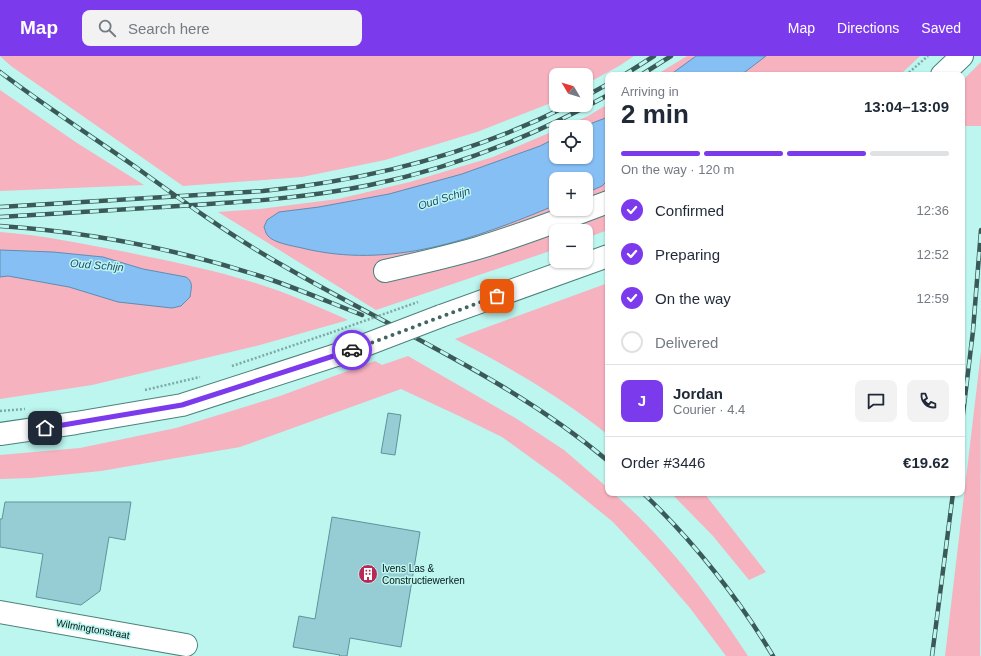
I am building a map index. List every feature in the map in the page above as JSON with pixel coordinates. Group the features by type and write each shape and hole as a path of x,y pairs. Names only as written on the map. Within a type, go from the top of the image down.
{"main road":[{"path":"945,72 962,56"},
{"path":"385,271 478,248 605,203"},
{"path":"0,434 76,424 182,405 355,349 605,257"},
{"name":"Wilmingtonstraat","path":"0,612 186,645"}],"path":[{"path":"909,72 928,56"},
{"path":"228,368 418,302"},
{"path":"144,390 200,377"},
{"path":"0,410 32,408"}],"shaded area":[{"path":"0,56 634,56 593,80 593,68 549,68 549,104 477,132 385,160 302,177 183,186 11,66"},
{"path":"687,56 920,56 903,72 661,72"},
{"path":"981,62 981,126 965,126 965,78"},
{"path":"0,90 77,143 144,185 0,191"},
{"path":"605,106 605,231 593,235 593,224 549,224 549,251 376,310 218,212 260,209 338,199 410,182 493,157 549,133 549,164 593,164 593,120 579,120"},
{"path":"0,232 32,235 79,243 210,270 280,291 348,320 260,345 92,385 0,399"},
{"path":"605,284 605,433 554,395 495,360 455,339"},
{"path":"981,352 980,656 945,656 965,496"},
{"path":"408,356 517,419 564,450 605,485 605,496 616,496 652,530 702,590 748,656 726,656 690,608 613,522 560,479 502,437 401,389 240,447 101,471 31,478 0,479 0,455 80,448 176,428 280,396 375,361 382,365"},
{"path":"674,496 706,496 766,572 749,580 713,536"}],"water":[{"path":"696,56 766,56 745,72 674,72"},
{"name":"Oud Schijn","path":"605,118 605,183 593,190 593,172 549,172 549,208 525,218 463,239 432,248 400,253 368,255 335,254 302,248 279,242 271,238 267,235 264,227 267,220 279,212 319,207 389,194 462,174 549,142 549,164 593,164 593,123"},
{"name":"Oud Schijn","path":"0,250 53,252 103,257 143,269 186,277 191,283 190,297 181,306 172,308 118,302 69,287 8,276 0,277"}],"building":[{"path":"388,413 401,415 395,455 381,453"},
{"path":"5,502 131,502 125,540 109,537 100,591 81,605 36,597 43,554 0,547 0,519 2,519"},
{"name":"Ivens Las & Constructiewerken","path":"332,517 420,532 401,647 350,638 347,656 339,656 340,655 293,647 299,616 315,619"}],"railway":[{"path":"629,72 654,56"},
{"path":"646,72 671,56"},
{"path":"0,72 226,231 282,265 450,356 491,380 532,405 571,432 605,459"},
{"path":"593,92 605,86"},
{"path":"0,217 251,201 323,193 370,185 432,170 492,149 551,124 605,97"},
{"path":"0,207 263,191 342,180 381,172 458,151 496,138 554,112"},
{"path":"0,226 102,238 203,259 269,279 362,315"},
{"path":"965,397 973,331 981,230"},
{"path":"646,496 679,530 713,570 745,612 773,656"},
{"path":"932,656 953,496"}],"way so far":[{"path":"352,350 497,296"}],"place":[{"name":"Ivens Las & Constructiewerken","path":"368,574"}],"route":[{"path":"45,428 182,405 352,350"}]}
